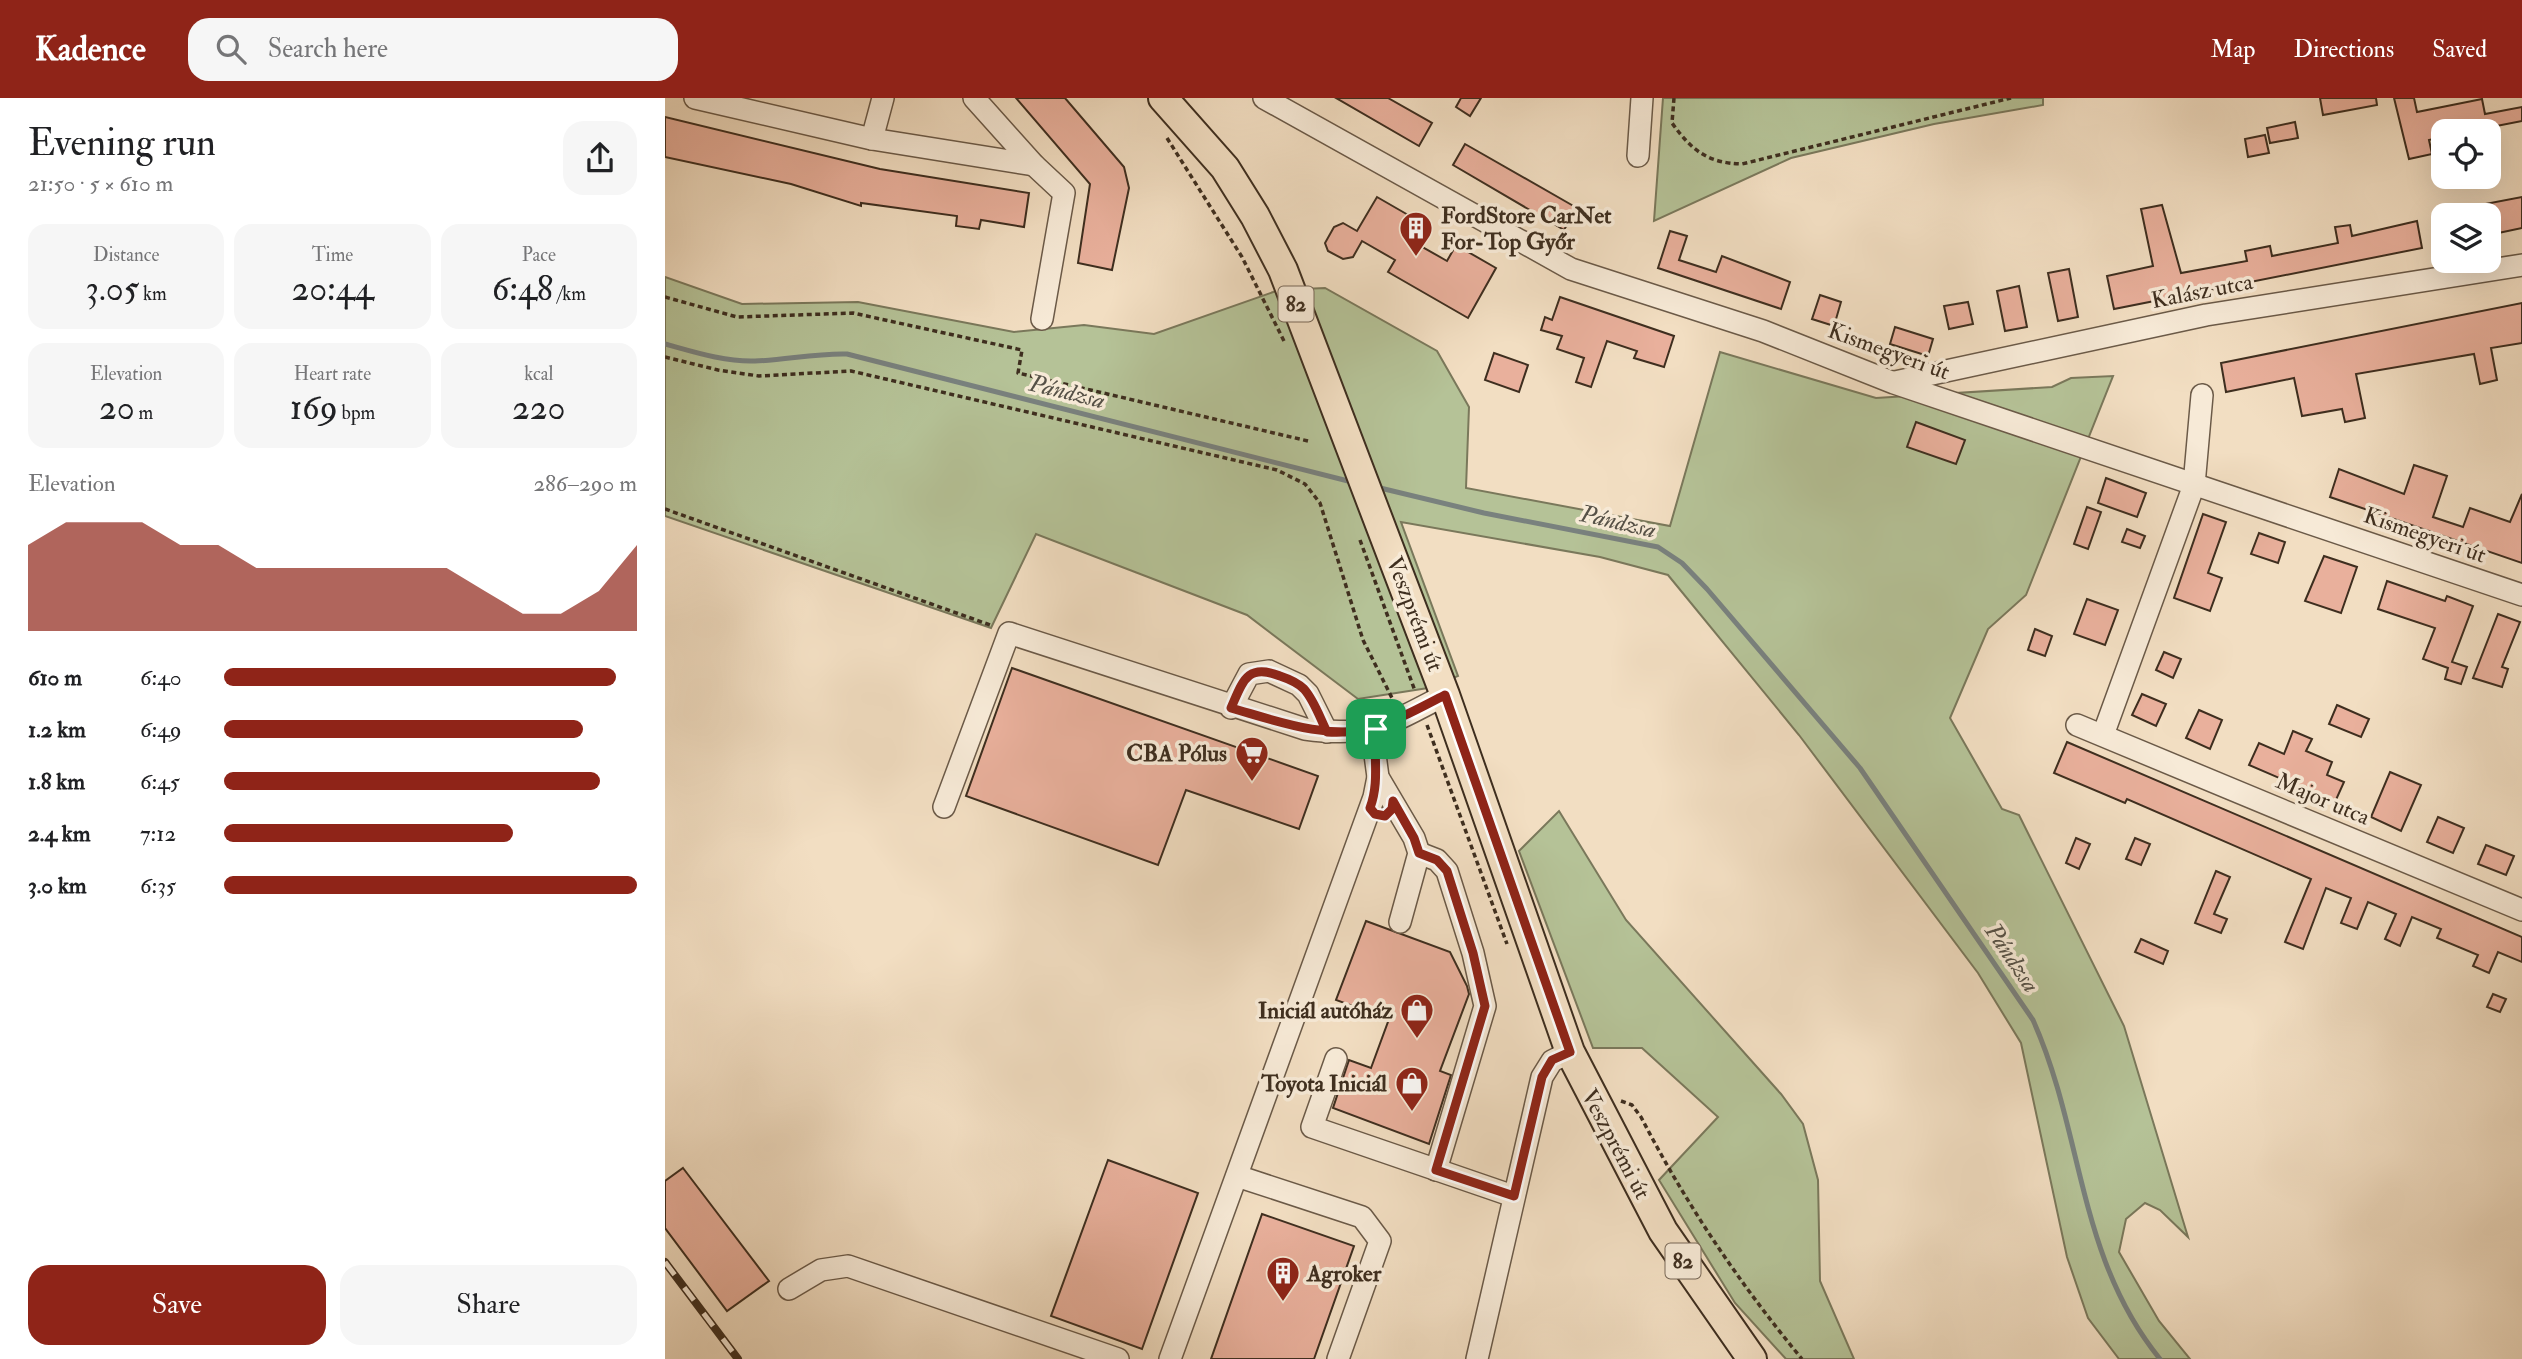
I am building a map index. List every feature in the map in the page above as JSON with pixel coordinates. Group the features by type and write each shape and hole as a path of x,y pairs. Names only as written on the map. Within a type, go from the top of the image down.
{"main road":[{"name":"Veszprémi út","path":"1163,98 1225,168"},
{"name":"Veszprémi út","path":"1181,98 1207,130 1225,168 1255,216 1283,270 1372,502 1433,701 1570,1052 1596,1107 1663,1231 1752,1359"}],"street":[{"path":"695,98 871,139 1034,165"},
{"path":"871,139 883,98"},
{"path":"974,98 1034,165 1064,193 1042,318"},
{"name":"Kismegyeri út","path":"1264,98 1571,269 1763,331 1894,383 2522,595"},
{"path":"1638,156 1642,98"},
{"name":"Kalász utca","path":"1894,383 2206,315 2522,265"},
{"path":"2103,735 2194,485 2202,395"},
{"path":"944,807 1009,633 1231,708 1305,729 1356,733 1376,729 1433,701"},
{"path":"1231,708 1249,674 1269,671 1294,681 1304,689 1327,732"},
{"name":"Major utca","path":"2077,725 2522,910"},
{"path":"1170,1359 1370,808 1378,776 1374,747 1376,729"},
{"path":"1378,776 1414,838 1419,853 1400,922"},
{"path":"1370,808 1375,814 1385,816 1392,809 1393,801"},
{"path":"1419,853 1437,860 1447,871 1473,953 1485,1006 1436,1170"},
{"path":"1477,1359 1542,1077 1552,1060 1570,1052"},
{"path":"1336,1059 1312,1127 1514,1196"},
{"path":"1237,1176 1362,1217 1380,1241 1338,1359"},
{"path":"789,1289 821,1270 848,1266 1118,1359"}],"path":[{"path":"1674,98 1672,123 1700,153 1719,164 1742,164 2011,98"},
{"path":"1163,131 1243,257 1289,351"},
{"path":"665,297 737,317 853,313 1022,349 1018,373 1308,441"},
{"path":"665,356 718,370 759,376 851,371 1277,470 1305,484 1320,503 1363,639 1402,717"},
{"path":"665,509 958,612 1009,633"},
{"path":"1359,538 1433,701 1508,947"},
{"path":"1596,1107 1622,1100 1632,1105 1710,1238 1750,1296 1801,1359"}],"green space":[{"path":"1663,98 2043,98 2043,105 1934,124 1791,158 1654,221"},
{"path":"665,277 742,304 858,302 1014,332 1084,325 1154,334 1279,290 1325,288 1437,351 1469,407 1466,488 1670,526 1720,352 1876,398 2052,387 2071,378 2113,376 2026,595 1988,629 1950,718 2002,809 2019,815 2124,1026 2188,1237 2160,1210 2145,1203 2126,1219 2119,1252 2159,1321 2190,1359 2119,1359 2088,1318 2067,1257 2021,1043 1978,973 1799,735 1668,575 1600,557 1401,522 1458,676 1428,688 1358,699 1247,615 1036,534 991,628 665,516"},
{"path":"1559,811 1626,920 1781,1094 1803,1124 1818,1180 1820,1281 1854,1359 1786,1359 1735,1303 1659,1180 1718,1117 1642,1048 1593,1048 1519,851"}],"building":[{"path":"1016,98 1065,98 1124,167 1129,188 1112,270 1078,263 1090,184"},
{"path":"1336,98 1388,98 1432,123 1419,146"},
{"path":"1461,98 1481,98 1470,116 1456,107"},
{"path":"2320,98 2376,98 2377,105 2323,115"},
{"path":"2394,98 2414,98 2417,112 2482,99 2485,114 2522,107 2522,121 2501,125 2501,119 2431,119 2431,154 2409,159"},
{"path":"665,117 880,169 1029,193 1024,227 981,220 979,229 956,226 957,216 861,203 861,206 791,184 665,157"},
{"path":"2295,122 2298,138 2270,143 2267,128"},
{"path":"2265,135 2269,153 2248,157 2245,139"},
{"path":"1465,144 1577,208 1564,230 1453,165"},
{"name":"FordStore CarNet For-Top Győr","path":"1377,197 1429,227 1419,245 1447,261 1456,245 1496,268 1468,318 1388,272 1395,260 1362,241 1353,257 1343,259 1328,251 1325,243 1334,227 1343,223 1357,231"},
{"path":"2522,197 2522,228 2501,232 2501,203 2490,203"},
{"path":"2162,205 2181,273 2247,261 2245,251 2270,246 2272,256 2338,243 2335,227 2350,225 2352,236 2417,221 2422,248 2114,309 2107,276 2153,266 2141,209"},
{"path":"1670,231 1687,236 1679,260 1716,272 1722,256 1790,282 1781,309 1658,268"},
{"path":"2069,269 2078,317 2058,321 2048,273"},
{"path":"2019,286 2027,327 2005,331 1997,291"},
{"path":"1820,295 1841,302 1834,326 1812,319"},
{"path":"1560,297 1674,336 1664,367 1634,358 1637,351 1607,341 1591,387 1576,382 1584,358 1557,349 1562,336 1541,330 1545,317 1552,320"},
{"path":"1968,302 1973,324 1949,329 1944,306"},
{"path":"2522,303 2522,343 2491,348 2497,380 2480,384 2474,354 2356,374 2365,418 2345,422 2342,409 2302,416 2294,378 2226,392 2221,363"},
{"path":"1895,327 1933,339 1928,356 1890,344"},
{"path":"1494,353 1528,365 1519,392 1485,380"},
{"path":"1916,422 1965,440 1956,464 1907,447"},
{"path":"2414,465 2447,476 2433,517 2463,527 2470,508 2510,522 2522,494 2522,563 2330,497 2339,469 2404,494"},
{"path":"2106,478 2146,493 2137,517 2098,503"},
{"path":"2087,507 2101,512 2088,549 2074,544"},
{"path":"2203,514 2226,522 2208,573 2222,578 2210,611 2174,598"},
{"path":"2127,529 2145,536 2140,548 2122,542"},
{"path":"2259,533 2285,542 2278,563 2251,554"},
{"path":"2324,556 2357,567 2341,613 2305,601"},
{"path":"2387,581 2445,601 2447,596 2473,606 2452,662 2467,667 2461,684 2445,679 2448,668 2423,659 2435,628 2378,609"},
{"path":"2087,599 2118,610 2105,645 2074,634"},
{"path":"2498,614 2520,622 2502,667 2508,669 2502,687 2473,678"},
{"path":"2035,629 2052,636 2045,656 2028,650"},
{"path":"2164,652 2181,659 2173,678 2156,670"},
{"path":"1012,668 1318,776 1299,829 1186,790 1158,865 966,796"},
{"path":"2142,694 2166,704 2156,726 2132,715"},
{"path":"2337,705 2369,719 2361,737 2329,724"},
{"path":"2199,710 2222,720 2210,749 2186,738"},
{"path":"2293,731 2312,739 2306,751 2332,762 2327,775 2344,782 2335,802 2249,765 2259,743 2284,754"},
{"path":"2067,742 2522,937 2522,962 2498,952 2489,973 2473,966 2478,955 2437,938 2441,929 2412,917 2400,946 2385,939 2396,914 2368,902 2357,929 2341,923 2351,898 2326,888 2303,949 2285,942 2311,879 2127,799 2125,803 2054,773"},
{"path":"2390,772 2421,785 2401,831 2371,817"},
{"path":"2438,817 2464,828 2453,853 2427,842"},
{"path":"2076,838 2090,844 2079,869 2066,863"},
{"path":"2135,838 2150,844 2141,865 2126,859"},
{"path":"2486,845 2514,856 2506,875 2478,864"},
{"path":"2216,871 2230,877 2214,914 2227,919 2221,933 2195,923"},
{"name":"Iniciál autóház","path":"1366,921 1450,952 1467,986 1469,994 1440,1071 1451,1075 1429,1144 1333,1108 1349,1060 1371,1068 1389,1019 1336,1000"},
{"path":"2141,939 2168,951 2163,964 2135,952"},
{"path":"2493,994 2506,999 2500,1012 2487,1007"},
{"path":"1108,1160 1198,1193 1142,1349 1051,1316"},
{"path":"683,1168 769,1281 727,1311 665,1228 665,1181"},
{"name":"Agroker","path":"1262,1214 1354,1246 1314,1359 1211,1359"}],"waterway":[{"name":"Pándzsa","path":"665,344 710,356 744,361 847,354 1352,482"},
{"name":"Pándzsa","path":"1376,487 1484,513 1658,547 1682,563 1707,589 1860,768 2033,1020 2050,1063 2097,1237 2112,1279 2133,1320 2160,1359"}],"railway":[{"path":"665,1262 738,1359"}],"place":[{"name":"FordStore CarNet For-Top Győr","path":"1416,258"},
{"name":"CBA Pólus","path":"1252,783"},
{"name":"Iniciál autóház","path":"1417,1040"},
{"name":"Toyota Iniciál","path":"1412,1113"},
{"name":"Agroker","path":"1283,1303"}],"route":[{"path":"1376,729 1356,733 1342,733 1327,732 1305,729 1231,708 1249,674 1263,670 1294,681 1304,689 1327,732 1356,733 1376,729 1445,695 1570,1052 1552,1060 1542,1077 1514,1196 1436,1170 1485,1006 1473,953 1447,871 1437,860 1419,853 1414,838 1393,801 1390,813 1385,816 1378,816 1370,808 1378,776 1374,747 1376,729"}]}
